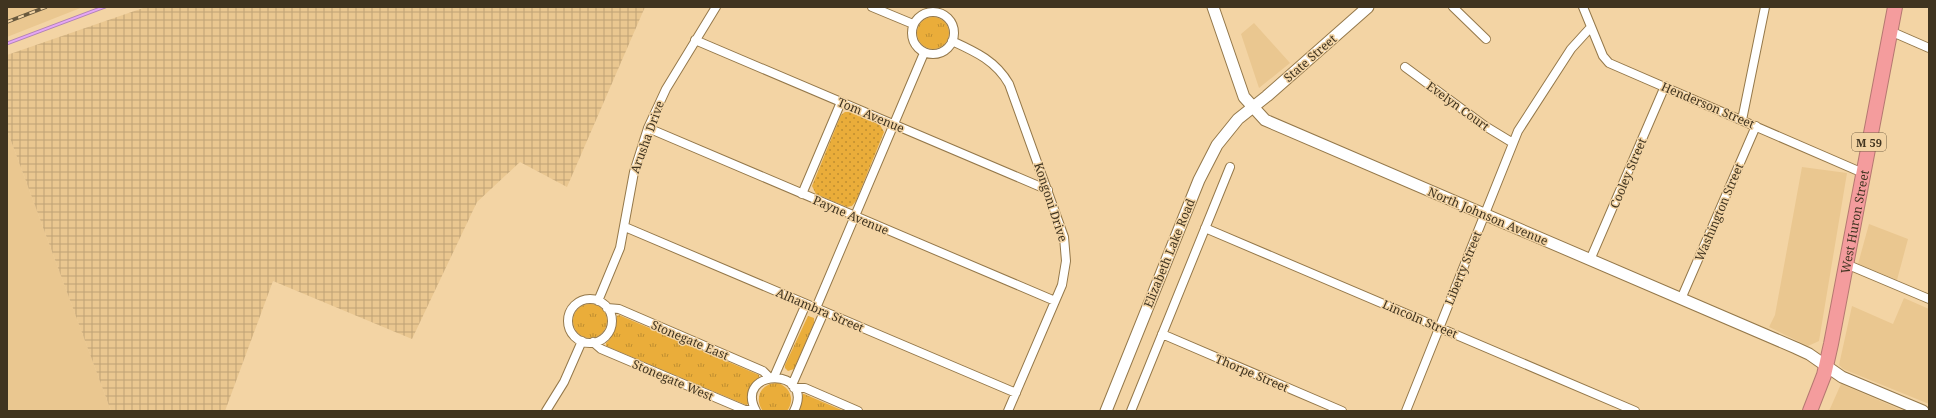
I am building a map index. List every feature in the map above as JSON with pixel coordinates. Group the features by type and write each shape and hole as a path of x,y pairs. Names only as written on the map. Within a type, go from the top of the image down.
{"highway":[{"name":"West Huron Street","path":"1810,411 1826,366 1895,7"}],"street":[{"name":"Arusha Drive","path":"598,301 618,255 625,227 634,172 648,128 666,89 716,7"},
{"path":"872,7 913,24"},
{"name":"North Johnson Avenue","path":"1212,7 1244,97 1265,120 1796,348 1842,377 1923,411"},
{"name":"State Street","path":"1252,107 1268,96 1368,7"},
{"path":"1453,7 1486,39"},
{"name":"Henderson Street","path":"1583,7 1603,56 1607,61 1863,173"},
{"path":"1742,120 1765,7"},
{"path":"942,10 953,25 954,31 952,41 949,47 941,53 924,53 916,47 913,41 911,34 913,24 916,19 924,13 942,10"},
{"name":"Liberty Street","path":"1406,411 1520,127 1571,50 1591,27"},
{"path":"1890,30 1929,48"},
{"name":"Tom Avenue","path":"695,40 1048,190"},
{"name":"Kongoni Drive","path":"952,41 986,58 1000,70 1010,84 1063,233 1066,250 1065,272 1055,302 1008,411"},
{"path":"816,308 924,53"},
{"name":"Evelyn Court","path":"1405,67 1485,126 1513,143"},
{"name":"Cooley Street","path":"1590,260 1665,86"},
{"path":"802,194 841,102"},
{"name":"Elizabeth Lake Road","path":"1106,411 1204,167 1223,136 1238,119 1252,107"},
{"name":"Washington Street","path":"1681,299 1756,126"},
{"name":"Payne Avenue","path":"648,128 1055,302"},
{"name":"Elizabeth Lake Road","path":"1131,411 1230,167"},
{"name":"Alhambra Street","path":"625,227 1016,393"},
{"name":"Lincoln Street","path":"1205,228 1635,411"},
{"path":"1846,264 1929,299"},
{"path":"588,299 598,301 607,308 611,319 610,328 604,337 593,342 582,341 576,337 570,328 568,321 571,311 581,301 588,299"},
{"path":"756,410 753,400 755,390 761,382 772,378 806,304"},
{"name":"Stonegate East","path":"607,308 619,309 763,371 772,378 784,379 793,387"},
{"path":"794,411 797,402 793,387 824,312"},
{"name":"Thorpe Street","path":"1162,334 1342,411"},
{"path":"546,411 564,382 582,341"},
{"name":"Stonegate West","path":"593,342 601,349 745,410 756,410"},
{"path":"793,387 805,388 858,411"}],"shaded area":[{"path":"7,7 83,7 7,37"},
{"path":"100,7 108,7 7,45 7,42"},
{"path":"146,7 645,7 567,187 520,162 477,202 412,339 273,281 225,411 111,411 7,130 7,55"},
{"path":"1254,23 1290,63 1259,88 1241,34"},
{"path":"7,130 83,335 111,411 7,411"},
{"path":"1802,167 1847,173 1819,341 1808,346 1769,327 1775,315"},
{"path":"1869,224 1908,239 1897,280 1858,264"},
{"path":"1904,298 1929,309 1929,404 1843,369 1839,365 1852,306 1893,324"},
{"path":"1841,384 1904,411 1829,411"}],"green space":[{"path":"930,17 936,17 945,21 949,33 945,45 936,49 930,49 921,45 917,36 917,30 921,21"},
{"path":"845,112 850,112 880,125 884,132 856,201 852,206 847,207 816,194 812,186 841,115"},
{"path":"590,304 602,309 607,321 602,333 590,338 578,333 573,321 578,309"},
{"path":"619,315 759,375 759,378 750,389 748,404 746,405 606,346 606,343 614,331 617,316"},
{"path":"808,316 814,318 814,323 794,369 788,371 785,368 785,365"},
{"path":"778,383 789,391 791,403 787,411 763,411 759,401 761,392 768,385"},
{"path":"804,394 844,411 799,411"}],"railway":[{"path":"7,22 46,7"}]}
